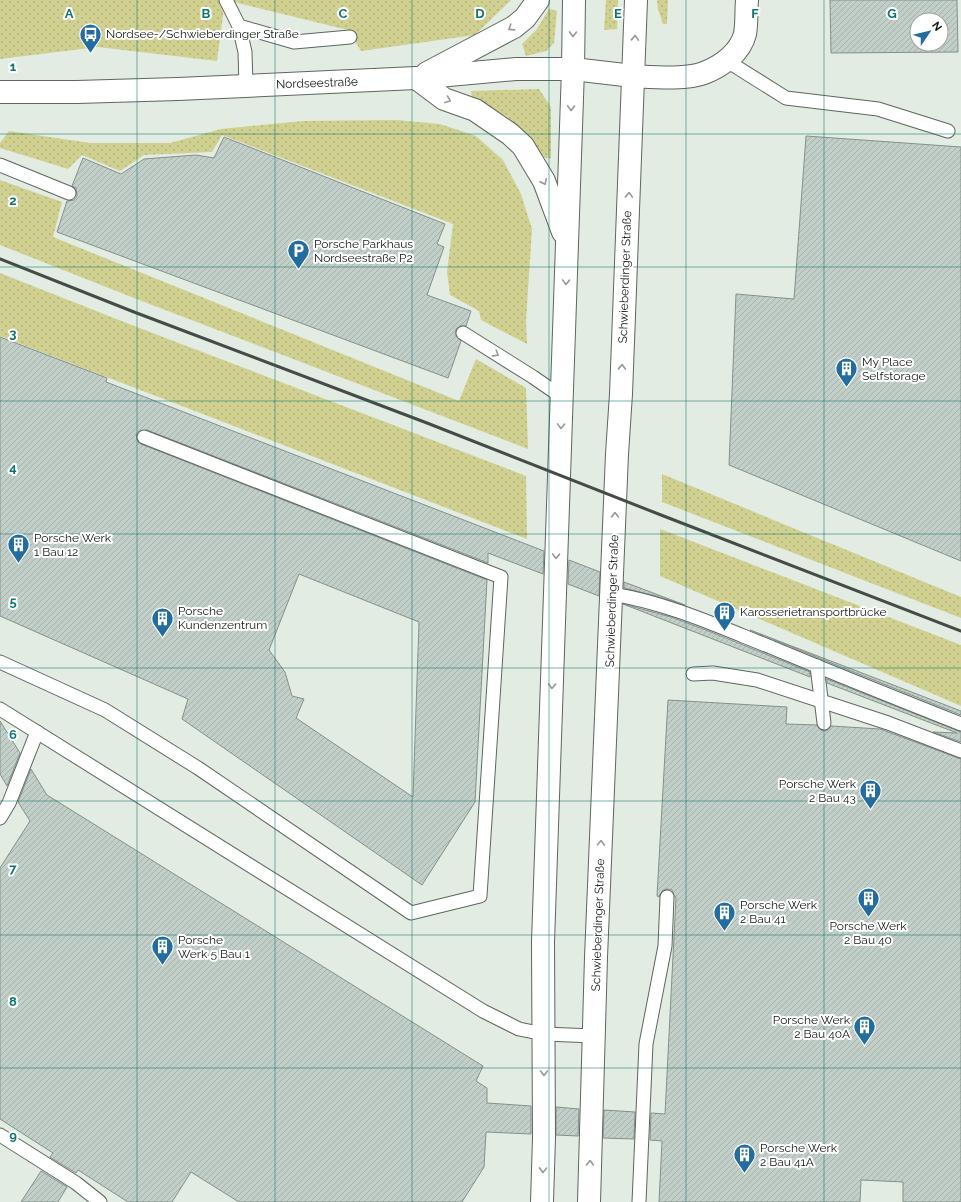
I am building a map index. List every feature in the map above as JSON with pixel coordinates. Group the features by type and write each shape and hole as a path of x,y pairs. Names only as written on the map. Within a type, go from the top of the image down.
{"main road":[{"path":"538,0 525,18 514,27 416,78 444,99 475,110 510,134 523,146 544,181 567,243"},
{"path":"542,1202 544,1034 543,942 573,69 574,0"},
{"name":"Schwieberdinger Straße","path":"589,1202 596,956 636,0"},
{"name":"Nordseestraße","path":"0,92 123,91 246,86 416,78 516,69 573,69 633,76 685,76 704,73 727,60 739,49 745,34 747,0"}],"lane":[{"path":"226,0 239,26 245,52 246,86"},
{"path":"239,26 294,42 350,37"},
{"path":"727,60 786,98 878,109 948,131"},
{"path":"0,165 69,193"},
{"path":"463,333 562,397"},
{"path":"0,662 105,710 198,768 411,913 480,896 501,577 144,437"},
{"path":"612,594 636,598 664,606 961,724"},
{"path":"817,666 824,723"},
{"path":"693,674 713,673 757,680 888,723 961,751"},
{"path":"0,709 483,1011 519,1029 544,1034 594,1036"},
{"path":"0,818 9,803 37,732"},
{"path":"639,1202 646,1044 665,946 666,897"},
{"path":"0,1135 76,1184 100,1202"}],"green space":[{"path":"0,0 225,0 217,61 98,47 0,59"},
{"path":"226,0 511,0 475,35 361,51 348,30"},
{"path":"606,0 618,0 617,29 604,30"},
{"path":"657,0 668,0 667,24 663,24 658,9"},
{"path":"549,9 557,11 554,43 546,51 526,56 522,44 537,29"},
{"path":"539,89 551,107 551,158 545,158 524,132 506,116 472,99 471,91"},
{"path":"396,120 440,124 476,136 503,160 521,194 532,229 526,321 527,344 481,320 479,311 450,295 447,272 453,224 222,135 212,152 144,155 120,171 82,155 68,169 0,148 0,143 9,131 90,143 170,143 221,129 303,121"},
{"path":"0,180 62,202 53,237 459,401 476,359 526,388 528,449 139,300 0,245"},
{"path":"0,273 526,476 527,539 0,336"},
{"path":"662,474 961,597 961,618 662,502"},
{"path":"660,529 961,645 961,706 660,576"}],"building":[{"path":"830,0 957,0 958,52 831,53"},
{"name":"My Place Selfstorage","path":"806,136 961,147 961,561 729,465 736,294 794,299"},
{"name":"Porsche Parkhaus Nordseestraße P2","path":"224,137 445,224 437,244 444,247 427,295 471,311 466,326 460,326 456,329 456,336 461,341 448,378 57,232 67,201 74,200 77,196 76,188 72,186 83,158 121,174 144,159 196,155 214,158"},
{"name":"Porsche Kundenzentrum","path":"0,337 107,378 106,382 544,551 543,574 488,553 488,563 147,430 139,431 136,434 138,442 141,444 487,580 475,802 422,885 182,719 188,699 0,616","holes":["299,574 419,622 413,797 296,718 304,699 292,696 285,672 269,650"]},
{"path":"569,560 600,572 599,596 568,584"},
{"path":"624,582 685,605 624,588"},
{"path":"623,604 671,617 711,632 810,672 810,677"},
{"path":"750,630 961,711 961,715 846,669"},
{"path":"827,679 961,732 961,742 933,732 957,733 827,683"},
{"path":"668,700 787,707 786,724 817,725 821,730 825,731 831,726 880,729 961,759 961,1202 903,1202 903,1182 861,1180 860,1202 659,1202 662,1141 650,1140 651,1113 665,1114 676,897 672,890 668,889 663,890 659,897 657,896"},
{"path":"0,721 20,753 7,786 0,774"},
{"name":"Porsche Werk 5 Bau 1","path":"31,769 47,795 483,1066 476,1081 487,1088 487,1103 531,1106 531,1134 486,1132 484,1167 462,1202 239,1202 191,1172 172,1202 128,1202 78,1170 76,1173 50,1157 53,1153 0,1119 0,868 30,821 18,802"},
{"path":"556,1107 579,1109 578,1136 556,1135"},
{"path":"604,1110 635,1112 634,1139 603,1138"},
{"path":"41,1171 67,1187 58,1202 21,1202"}],"railway":[{"path":"0,259 134,312 427,423 961,631"}],"place":[{"name":"Nordsee-/Schwieberdinger Straße","path":"91,54"},
{"name":"Porsche Parkhaus Nordseestraße P2","path":"299,270"},
{"name":"My Place Selfstorage","path":"846,388"},
{"name":"Porsche Werk 1 Bau 12","path":"18,564"},
{"name":"Karosserietransportbrücke","path":"725,632"},
{"name":"Porsche Kundenzentrum","path":"162,638"},
{"name":"Porsche Werk 2 Bau 43","path":"871,810"},
{"name":"Porsche Werk 2 Bau 40","path":"868,918"},
{"name":"Porsche Werk 2 Bau 41","path":"724,932"},
{"name":"Porsche Werk 5 Bau 1","path":"162,966"},
{"name":"Porsche Werk 2 Bau 40A","path":"865,1046"},
{"name":"Porsche Werk 2 Bau 41A","path":"744,1174"}]}
